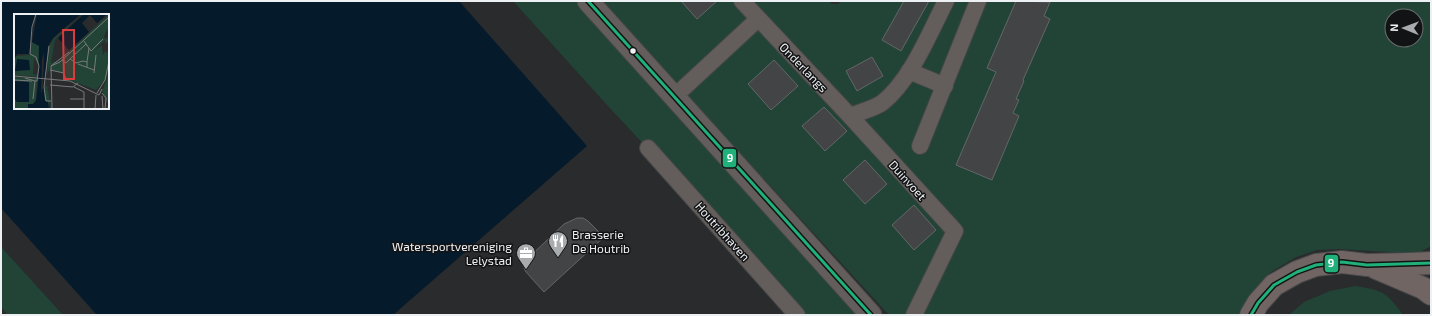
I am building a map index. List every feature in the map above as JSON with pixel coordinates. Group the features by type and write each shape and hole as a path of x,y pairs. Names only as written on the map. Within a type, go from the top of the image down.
{"main road":[{"path":"1251,315 1258,303 1274,285 1297,272 1316,265 1342,262 1368,264 1431,263"},
{"path":"1368,264 1423,288 1431,294"}],"street":[{"path":"588,1 871,315"},
{"name":"Onderlangs","path":"742,1 850,116"},
{"path":"850,116 880,104 897,88 909,71 946,1"},
{"path":"920,146 978,1"},
{"path":"675,96 758,19"},
{"path":"909,71 945,86"},
{"name":"Duinvoet","path":"850,116 955,231 914,315"},
{"name":"Houtribhaven","path":"648,148 797,315"}],"green space":[{"path":"513,1 577,1 861,315 803,315 607,105"},
{"path":"600,1 829,1 832,4 838,4 841,1 1431,1 1431,246 1420,252 1338,249 1317,250 1296,257 1271,272 1253,291 1238,315 889,315"},
{"path":"1,247 63,315 8,315 1,307"},
{"path":"1355,286 1372,289 1384,294 1393,302 1403,315 1289,315 1304,302 1330,291"}],"water":[{"path":"1,1 459,1 587,146 393,315 97,315 1,208"}],"building":[{"path":"681,1 717,1 697,19"},
{"path":"904,1 929,1 901,51 882,40"},
{"path":"1016,1 1050,2 1044,16 1050,19 1016,99 1019,100 1013,113 1019,116 992,180 956,165 996,72 987,68"},
{"path":"872,57 883,76 857,91 846,71"},
{"path":"774,60 798,86 771,110 748,84"},
{"path":"824,107 847,131 825,151 802,126"},
{"path":"865,160 887,184 865,204 843,180"},
{"path":"914,205 936,230 914,250 892,225"},
{"path":"577,218 583,218 588,221 604,237 544,292 526,272 524,268 525,261 564,224"}],"transit line":[{"name":"9","path":"588,1 871,315"},
{"name":"9","path":"1251,315 1258,303 1274,285 1297,272 1316,265 1342,262 1367,265 1431,263"}],"place":[{"name":"Brasserie De Houtrib","path":"558,258"},
{"name":"Watersportvereniging Lelystad","path":"526,270"}]}
